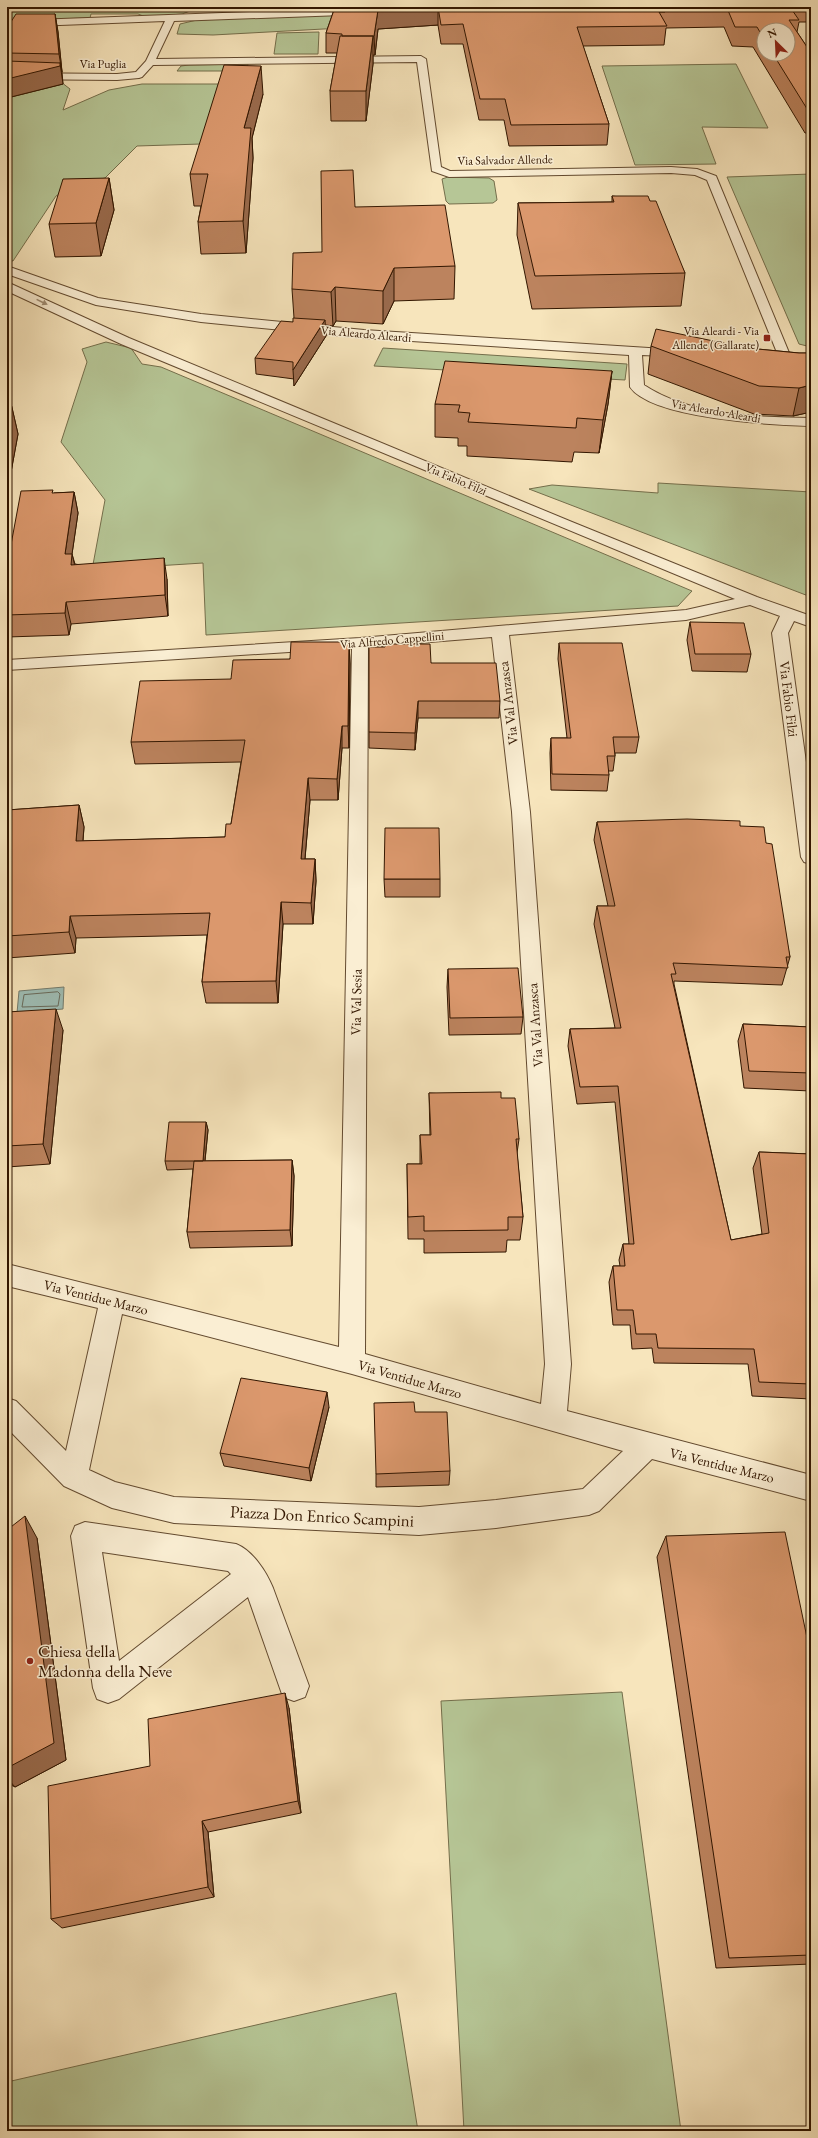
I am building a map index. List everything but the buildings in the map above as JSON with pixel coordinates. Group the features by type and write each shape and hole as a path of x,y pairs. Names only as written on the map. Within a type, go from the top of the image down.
{"street":[{"path":"7,24 170,19 383,8 394,12"},
{"name":"Via Puglia","path":"7,76 139,75 150,62 170,19"},
{"name":"Via Salvador Allende","path":"150,62 421,59 436,169 449,174 671,170 697,172 712,178 792,360 771,359"},
{"name":"Via Aleardo Aleardi","path":"7,270 137,314 157,312 364,334 695,355"},
{"name":"Via Fabio Filzi","path":"7,286 85,324 124,331 751,600 811,622"},
{"path":"85,324 112,314 137,314"},
{"name":"Via Fabio Filzi","path":"85,324 124,331"},
{"name":"Via Aleardo Aleardi","path":"635,352 637,387 645,394 665,402 742,418 811,422"},
{"name":"Via Alfredo Cappellini","path":"7,665 360,643 686,615 751,600"},
{"name":"Via Fabio Filzi","path":"789,614 780,633 802,808 811,857"},
{"name":"Via Val Anzasca","path":"500,631 521,812 556,1324 558,1364 553,1420"},
{"name":"Via Val Sesia","path":"352,1362 360,643"},
{"name":"Via Ventidue Marzo","path":"7,1275 352,1362 647,1446 811,1488"},
{"path":"74,1477 112,1301"},
{"name":"Piazza Don Enrico Scampini","path":"7,1410 74,1477 112,1495 174,1510 419,1521 496,1514 589,1502 647,1446"},
{"path":"250,1577 108,1688 85,1536 236,1558 259,1588 294,1686"}],"green space":[{"path":"7,7 191,7 193,10 182,14 146,17 138,14 91,14 90,18 7,20"},
{"path":"338,14 342,28 213,35 177,34 180,24 197,20"},
{"path":"319,32 318,54 274,54 277,33"},
{"path":"248,64 245,75 236,71 177,71 181,66 189,65"},
{"path":"736,64 768,128 702,127 716,164 635,165 602,66"},
{"path":"57,79 70,89 63,110 109,90 142,84 221,84 201,144 137,146 105,178 77,185 56,196 13,261 7,260 7,119 9,97"},
{"path":"811,174 811,347 799,344 727,177"},
{"path":"448,177 489,178 494,181 497,200 493,203 449,204 446,201 442,179"},
{"path":"106,342 131,348 142,364 161,367 692,591 678,606 206,635 203,563 92,570 105,500 61,442 87,362 82,349"},
{"path":"383,348 627,364 625,380 374,366"},
{"path":"658,483 811,492 811,597 529,489 552,485 658,493"},
{"path":"622,1692 681,2131 464,2131 441,1701"},
{"path":"396,1993 418,2131 7,2131 7,2082"}],"water":[{"path":"64,987 63,1009 17,1013 19,991"}],"place":[{"name":"Via Aleardi - Via Allende (Gallarate)","path":"767,338"},
{"name":"Chiesa della Madonna della Neve","path":"30,1661"}]}
